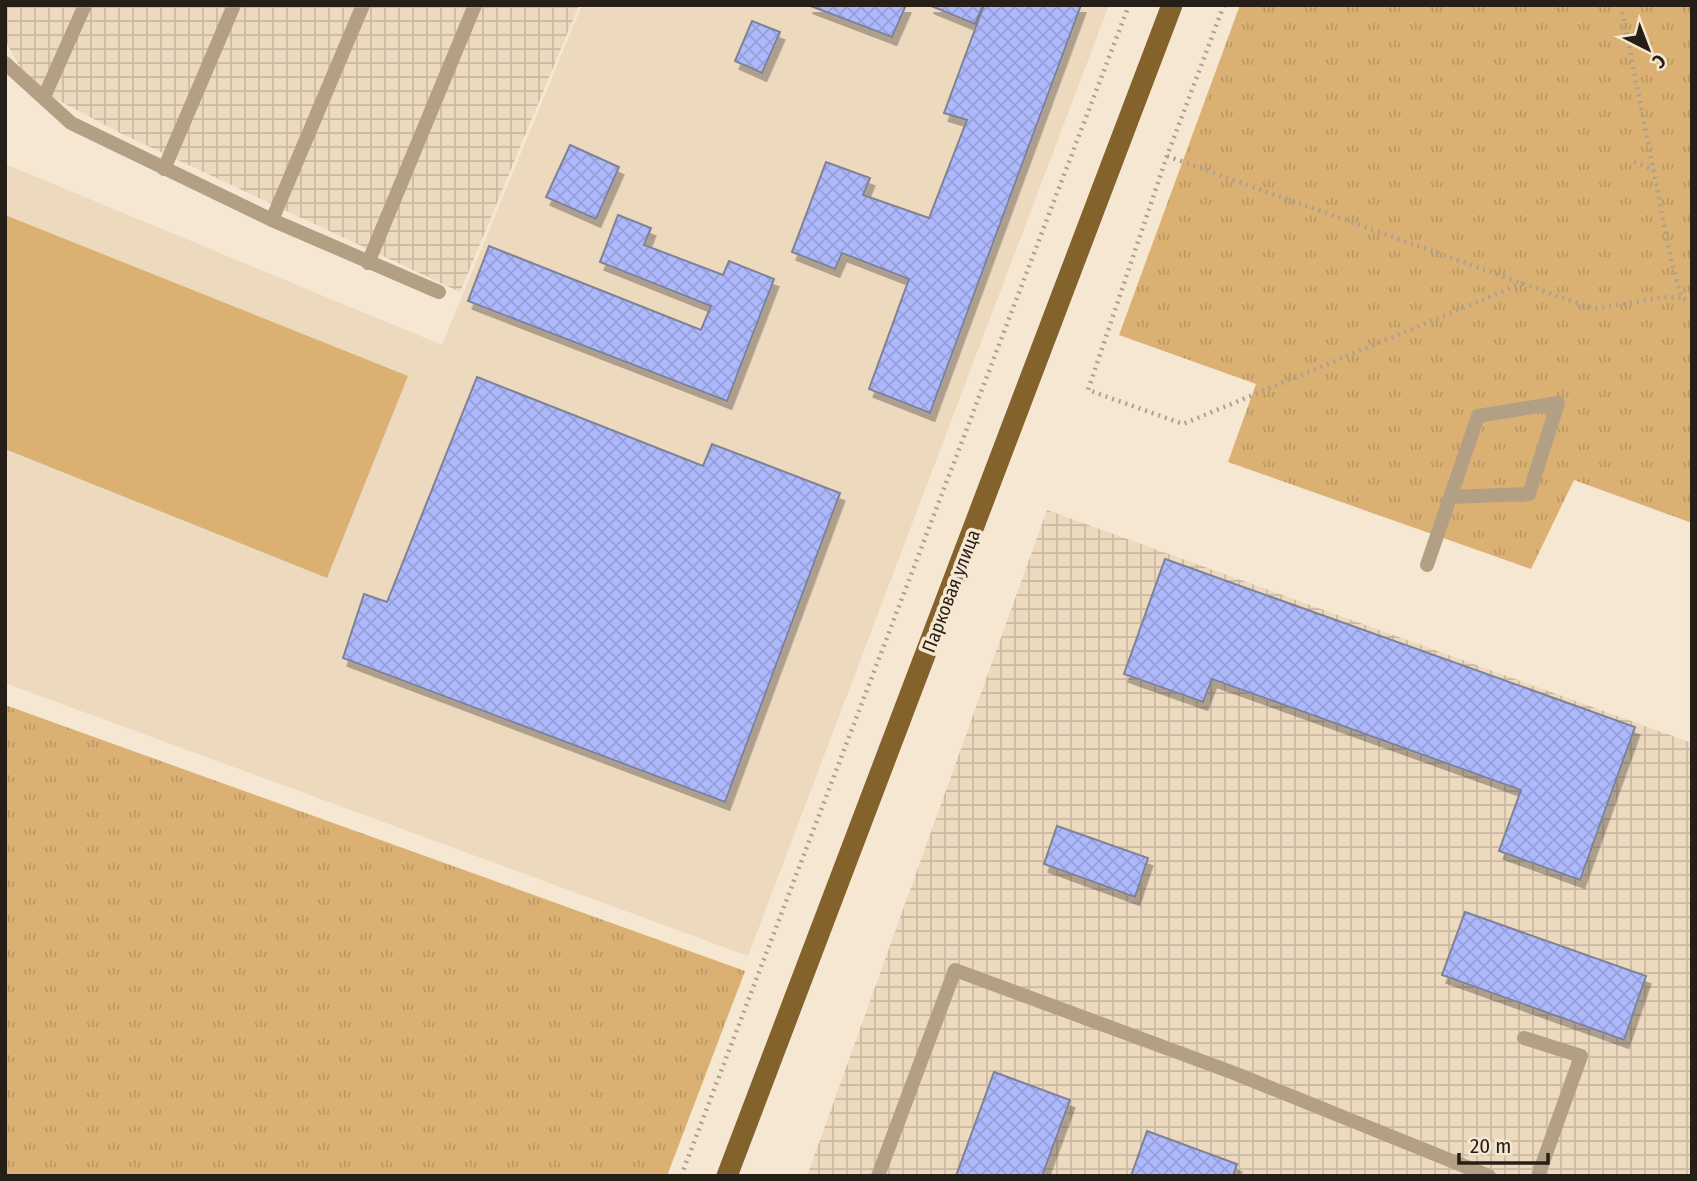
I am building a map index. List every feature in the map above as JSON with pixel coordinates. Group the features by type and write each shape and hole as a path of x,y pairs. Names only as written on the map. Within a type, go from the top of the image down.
{"main road":[{"name":"Парковая улица","path":"727,1176 1172,5"}],"lane":[{"path":"44,97 85,5"},
{"path":"164,169 234,5"},
{"path":"272,220 363,5"},
{"path":"369,263 475,5"},
{"path":"5,63 71,123 272,220 439,292"},
{"path":"1427,565 1450,497 1478,415 1558,403 1530,494 1450,497"},
{"path":"878,1176 954,970 1234,1073 1489,1176"},
{"path":"1524,1038 1581,1056 1538,1176"}],"path":[{"path":"681,1176 1129,5"},
{"path":"1224,5 1167,156 1088,390 1183,424 1523,283"},
{"path":"1621,5 1672,265 1682,298"},
{"path":"1167,156 1594,309 1664,297 1682,298 1692,302"},
{"path":"1634,162 1654,170"}],"shaded area":[{"path":"5,5 579,5 460,292 120,133 30,85 5,40"},
{"path":"582,5 1109,5 748,956 5,683 5,164 442,345"},
{"path":"1047,510 1692,743 1692,1176 807,1176"}],"green space":[{"path":"1240,5 1692,5 1692,523 1574,480 1531,569 1228,462 1256,384 1119,335"},
{"path":"5,215 408,376 327,578 5,449"},
{"path":"5,705 745,971 667,1176 5,1176"}],"building":[{"path":"808,5 906,5 892,37"},
{"path":"929,5 983,5 975,24"},
{"path":"984,5 1081,5 930,413 869,389 909,279 842,253 835,269 792,252 826,162 870,178 863,195 929,218 967,120 944,113"},
{"path":"752,21 780,32 762,73 735,61"},
{"path":"570,145 619,167 596,219 546,197"},
{"path":"618,215 651,228 644,245 723,275 729,261 774,279 727,401 468,301 489,246 701,330 711,306 600,262"},
{"path":"477,377 703,466 712,444 840,493 725,802 343,658 364,594 387,602"},
{"path":"1165,559 1635,727 1580,880 1499,851 1521,790 1212,679 1203,702 1124,674"},
{"path":"1057,826 1148,858 1135,897 1044,864"},
{"path":"1465,912 1646,976 1624,1040 1442,975"},
{"path":"994,1072 1070,1100 1042,1176 956,1176"},
{"path":"1147,1131 1237,1164 1233,1176 1131,1176"}]}
